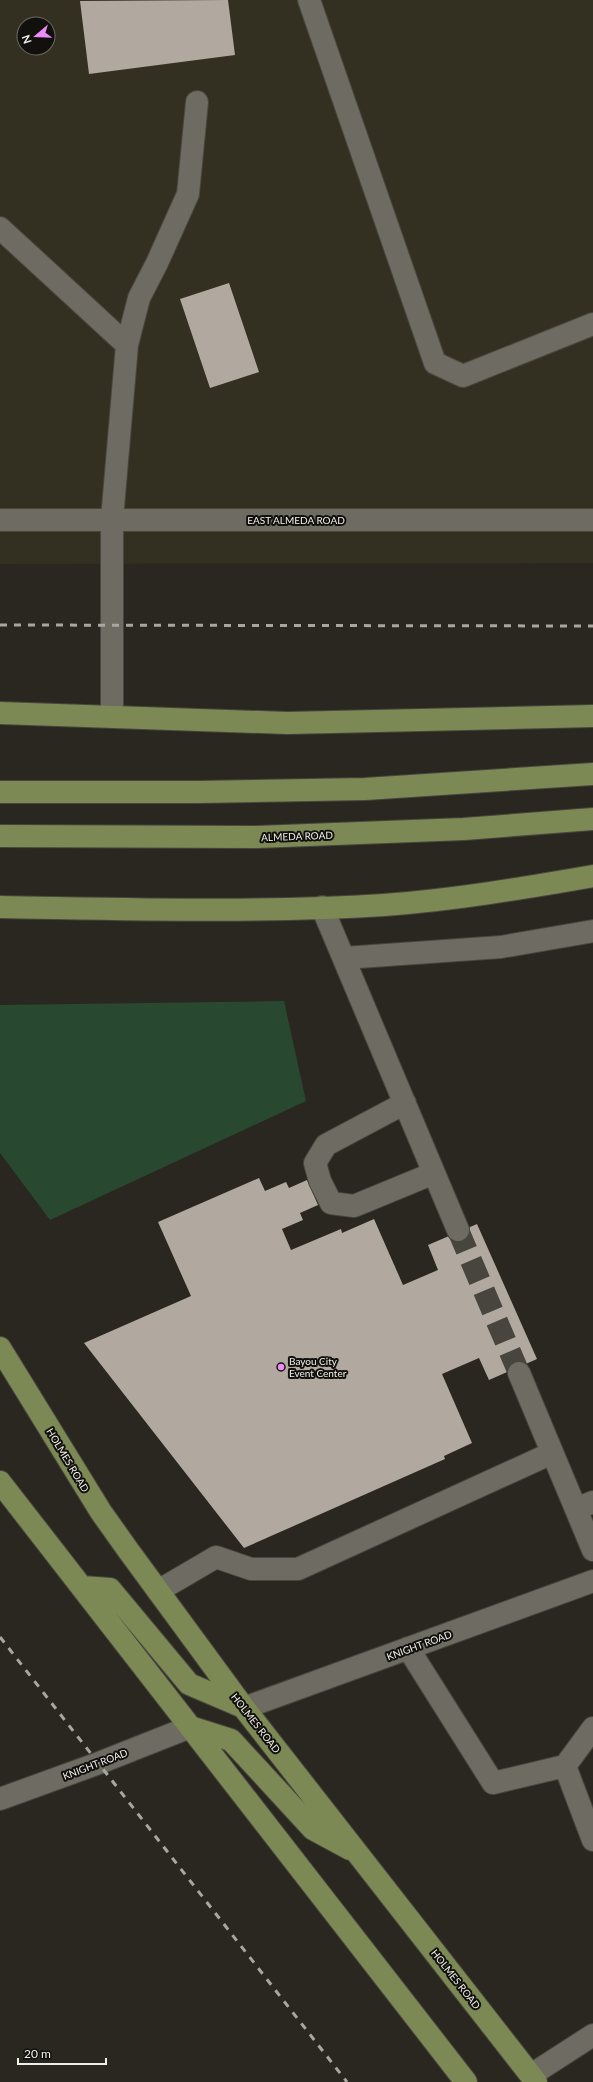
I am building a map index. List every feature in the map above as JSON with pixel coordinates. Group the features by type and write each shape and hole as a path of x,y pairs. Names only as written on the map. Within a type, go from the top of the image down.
{"main road":[{"path":"0,713 286,723 593,716"},
{"path":"9,792 198,792 365,789 593,774"},
{"name":"ALMEDA ROAD","path":"9,836 257,838 464,829 593,819"},
{"path":"0,907 238,909 384,905 491,893 593,876"},
{"name":"HOLMES ROAD","path":"0,1348 100,1512 244,1708 534,2079"},
{"path":"0,1482 466,2082"},
{"path":"82,1587 110,1589 189,1684 244,1708"},
{"path":"190,1727 231,1740 313,1829 358,1853"}],"street":[{"path":"309,0 435,363 463,376 593,324"},
{"path":"112,716 112,519 127,345 139,298 157,263 188,194 196,102"},
{"path":"0,228 127,345"},
{"name":"EAST ALMEDA ROAD","path":"0,520 593,520"},
{"path":"322,907 458,1230"},
{"path":"344,958 501,947 593,931"},
{"path":"405,1103 326,1145 315,1163 320,1181 331,1203 354,1206 434,1173"},
{"path":"519,1373 552,1453 584,1506 593,1550"},
{"path":"158,1591 216,1557 251,1569 298,1569 552,1453"},
{"name":"KNIGHT ROAD","path":"244,1708 593,1581"},
{"path":"408,1648 493,1783 565,1766 593,1728"},
{"name":"KNIGHT ROAD","path":"0,1799 99,1763 190,1727"},
{"path":"565,1766 593,1840"},
{"path":"534,2079 593,2035"}],"shaded area":[{"path":"0,0 593,0 593,563 0,564"},
{"path":"284,1001 306,1101 50,1220 0,1153 0,1005"}],"building":[{"path":"228,0 235,55 89,74 80,1"},
{"path":"229,283 259,372 210,388 180,299"},
{"name":"Bayou City Event Center","path":"259,1178 265,1191 286,1182 289,1188 307,1180 318,1205 300,1213 303,1220 282,1229 291,1250 341,1229 342,1233 374,1219 403,1285 438,1270 428,1245 477,1224 537,1359 489,1380 479,1358 442,1374 472,1443 444,1456 445,1459 244,1548 84,1343 191,1296 158,1222"}],"tunnel":[{"path":"458,1230 519,1373"}],"railway":[{"path":"0,625 593,626"},
{"path":"0,1637 347,2082"}],"place":[{"name":"Bayou City Event Center","path":"281,1367"}]}
